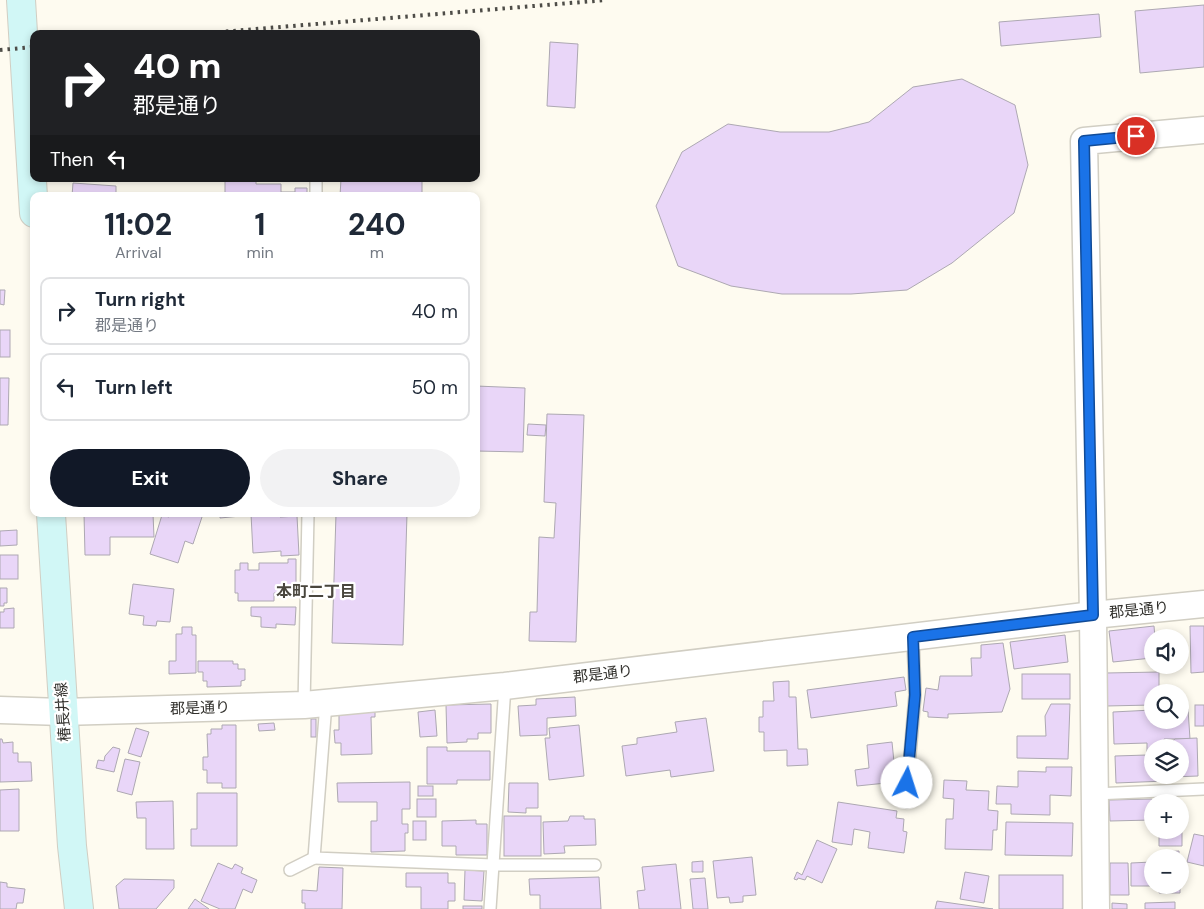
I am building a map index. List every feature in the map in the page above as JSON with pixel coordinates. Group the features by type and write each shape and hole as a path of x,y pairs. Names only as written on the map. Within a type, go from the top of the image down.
{"main road":[{"path":"21,0 30,147"},
{"name":"椿長井線","path":"51,517 62,712 72,846 79,909"}],"street":[{"path":"1096,909 1093,615 1084,141 1204,130"},
{"name":"郡是通り","path":"0,710 62,712 315,704 505,686 1093,615 1204,604"}],"lane":[{"path":"308,517 315,704 314,858"},
{"path":"906,802 915,695 913,637"},
{"path":"490,909 505,686"},
{"path":"1095,794 1204,789"},
{"path":"290,870 314,858 493,865 595,865"}],"building":[{"path":"1204,5 1204,67 1140,73 1135,11"},
{"path":"1099,14 1101,37 1001,46 999,22"},
{"path":"550,42 578,44 575,108 547,106"},
{"path":"962,79 1015,105 1028,165 1014,213 952,263 907,290 851,294 782,294 731,286 678,266 656,206 682,152 728,124 780,132 829,132 869,122 913,87"},
{"path":"225,182 281,184 281,192 225,192"},
{"path":"341,182 422,182 422,192 340,192"},
{"path":"73,183 116,186 116,192 72,192"},
{"path":"295,188 307,188 307,192 295,192"},
{"path":"0,290 5,290 4,305 0,304"},
{"path":"0,330 10,330 10,357 0,357"},
{"path":"0,378 9,378 8,425 0,425"},
{"path":"480,386 525,388 523,452 480,451"},
{"path":"547,414 584,415 576,642 529,641 530,612 537,612 539,537 554,538 556,503 544,502"},
{"path":"528,424 546,425 545,436 527,435"},
{"path":"84,517 153,517 154,537 110,537 110,555 85,555"},
{"path":"161,517 202,517 193,544 185,541 178,563 150,554"},
{"path":"251,517 297,517 299,555 281,556 281,551 253,553"},
{"path":"336,517 407,517 403,645 332,643"},
{"path":"17,530 17,545 0,546 0,531"},
{"path":"0,555 18,555 18,579 0,579"},
{"path":"288,559 296,559 296,586 286,586 286,593 274,593 274,601 238,601 238,593 235,593 235,570 240,570 240,563 248,563 248,570 259,570 259,563 288,563"},
{"path":"133,584 174,589 170,622 157,621 156,626 143,625 144,616 129,614"},
{"path":"0,588 7,588 7,603 4,603 4,606 0,606"},
{"path":"251,607 296,607 295,625 276,624 276,628 261,627 261,617 251,616"},
{"path":"14,608 14,628 0,628 0,612 4,612 4,609"},
{"path":"1154,626 1154,629 1144,629 1144,659 1113,662 1109,631"},
{"path":"1190,626 1204,626 1204,672 1191,673"},
{"path":"182,627 192,627 192,635 196,635 196,673 169,674 169,661 176,661 176,634 182,634"},
{"path":"1065,635 1068,662 1014,669 1010,642"},
{"path":"1003,643 1010,689 1002,712 948,714 948,718 928,717 928,712 923,711 926,688 938,690 940,676 972,676 971,658 981,658 981,645"},
{"path":"198,661 233,661 233,664 238,664 238,669 245,669 245,680 241,681 241,686 207,687 207,681 203,681 203,672 198,672"},
{"path":"1106,673 1159,674 1159,684 1144,684 1144,705 1106,706"},
{"path":"1022,674 1070,674 1070,699 1022,699"},
{"path":"904,677 906,690 895,692 897,706 811,718 807,690"},
{"path":"789,681 789,697 796,697 798,749 807,749 808,765 787,766 787,750 764,751 764,732 759,732 759,717 763,717 763,701 774,701 773,682"},
{"path":"575,697 576,716 547,718 547,735 520,736 518,706 536,705 536,699"},
{"path":"491,704 491,733 478,733 478,739 467,739 467,742 447,743 446,705"},
{"path":"1051,704 1070,704 1068,759 1017,758 1017,736 1046,736 1045,716"},
{"path":"1195,705 1204,705 1204,726 1195,726"},
{"path":"435,710 437,736 420,737 418,712"},
{"path":"1144,710 1144,729 1189,729 1189,724 1190,739 1144,739 1144,743 1114,744 1113,712"},
{"path":"375,712 375,717 371,717 372,754 341,755 341,743 335,743 334,730 339,730 339,713"},
{"path":"706,718 714,771 671,777 670,770 626,776 622,746 637,744 637,738 677,732 675,722"},
{"path":"311,719 316,719 316,737 311,737"},
{"path":"274,723 275,730 259,731 258,724"},
{"path":"222,725 236,725 236,788 222,788 222,783 207,783 207,770 203,770 203,757 208,757 207,734 211,734 211,729 222,729"},
{"path":"579,725 584,776 549,780 545,738 550,738 549,728"},
{"path":"136,728 149,732 141,757 128,753"},
{"path":"1197,738 1198,776 1189,776 1189,739 1175,739"},
{"path":"0,739 2,739 3,743 13,742 13,753 18,753 18,762 31,762 32,781 0,782"},
{"path":"892,742 896,782 857,786 855,770 869,768 867,745"},
{"path":"113,747 120,749 114,772 96,768 98,760 104,761 105,756"},
{"path":"427,747 447,747 447,751 490,751 490,780 457,780 457,784 427,784"},
{"path":"1144,755 1144,782 1116,783 1115,756"},
{"path":"125,759 140,762 132,795 117,791"},
{"path":"1046,767 1072,767 1071,796 1050,795 1050,815 1011,814 1011,804 996,804 997,786 1018,787 1018,771 1046,772"},
{"path":"944,780 967,781 966,790 989,791 988,810 998,811 997,830 993,830 992,850 945,849 946,819 953,819 954,799 943,798"},
{"path":"410,782 410,809 402,809 402,824 408,824 408,833 405,833 405,851 371,852 371,821 377,821 377,802 338,802 337,783"},
{"path":"509,783 538,783 538,808 526,808 526,813 508,812"},
{"path":"418,786 433,786 433,796 418,796"},
{"path":"19,789 19,831 0,831 0,790"},
{"path":"197,793 237,793 237,846 191,846 191,829 197,829"},
{"path":"417,799 436,799 436,817 417,817"},
{"path":"1144,799 1144,820 1110,821 1109,800"},
{"path":"173,801 174,849 146,849 146,818 137,818 136,802"},
{"path":"838,802 897,811 896,818 904,819 903,831 907,832 904,853 868,848 870,832 854,829 852,845 832,842"},
{"path":"504,816 541,816 541,856 504,856"},
{"path":"570,816 584,816 584,819 595,819 596,845 564,846 565,853 544,854 543,822 568,821"},
{"path":"476,820 476,824 487,824 487,855 456,855 456,846 442,846 442,821"},
{"path":"413,821 426,821 426,840 413,840"},
{"path":"1006,822 1073,823 1072,856 1005,855"},
{"path":"1194,834 1204,836 1204,866 1189,862"},
{"path":"1159,839 1182,839 1182,846 1159,846"},
{"path":"817,840 837,849 822,883 807,876 805,880 794,879 797,872 802,875"},
{"path":"752,857 756,895 743,896 743,902 730,903 729,897 717,898 713,861"},
{"path":"703,861 703,872 692,872 692,862"},
{"path":"1144,862 1144,886 1131,886 1131,863"},
{"path":"218,863 232,869 235,864 243,868 241,873 257,880 252,893 243,889 235,909 220,909 201,901"},
{"path":"1110,863 1128,863 1129,895 1110,895"},
{"path":"676,864 681,909 639,909 637,891 645,890 642,867"},
{"path":"319,867 343,868 342,909 305,909 305,903 302,903 302,890 317,891"},
{"path":"465,870 484,871 482,901 464,900"},
{"path":"965,872 989,876 984,903 960,899"},
{"path":"406,873 448,873 448,883 455,883 455,901 448,901 448,909 421,909 421,887 406,887"},
{"path":"999,875 1063,875 1063,909 999,909"},
{"path":"599,877 601,909 540,909 540,895 530,895 529,879"},
{"path":"705,878 708,909 693,909 690,879"},
{"path":"124,879 174,880 174,888 156,909 119,909 116,886"},
{"path":"0,882 7,883 7,887 25,889 23,903 17,903 16,909 0,909"},
{"path":"195,899 209,909 188,909"},
{"path":"937,901 993,909 935,909"},
{"path":"1175,902 1175,909 1145,909 1145,903"},
{"path":"1112,903 1127,904 1127,909 1112,909"},
{"path":"463,906 482,906 482,909 463,909"}],"railway":[{"path":"244,30 606,0"},
{"path":"0,50 30,47"}],"district":[{"name":"本町二丁目","path":"316,591"}],"route":[{"path":"907,783 915,695 913,637 1093,615 1084,141 1136,136"}]}
